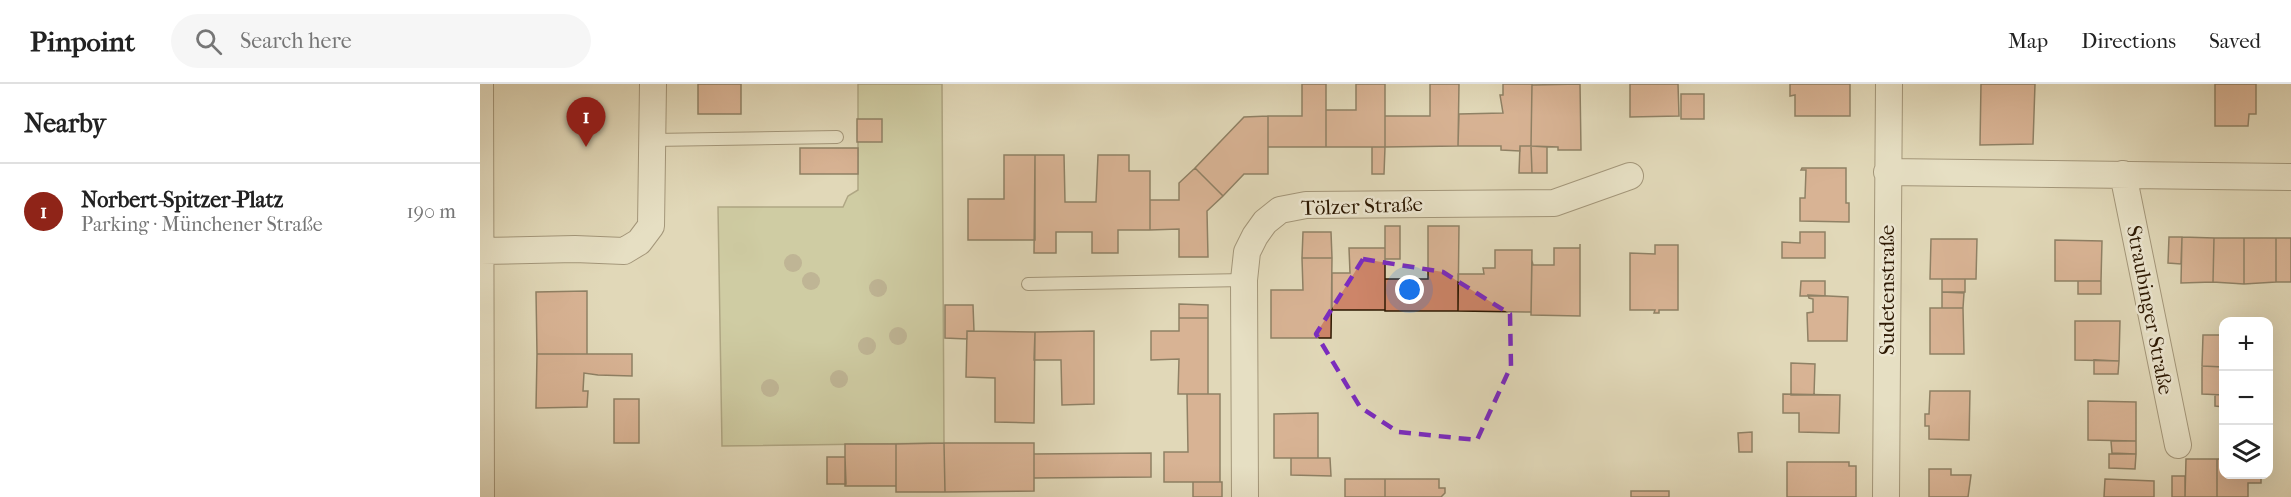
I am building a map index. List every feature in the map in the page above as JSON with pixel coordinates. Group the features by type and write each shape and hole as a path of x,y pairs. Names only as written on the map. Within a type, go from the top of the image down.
{"street":[{"path":"480,84 481,497"},
{"path":"481,250 624,251 639,242 651,226 653,84"},
{"name":"Sudetenstraße","path":"1886,497 1889,84"},
{"path":"1887,172 2291,177"},
{"name":"Straubinger Straße","path":"2123,174 2178,445"},
{"name":"Tölzer Straße","path":"1245,497 1244,280 1247,252 1254,236 1265,222 1280,210 1306,205 1554,203 1630,176"}],"lane":[{"path":"653,140 837,137"},
{"path":"1028,284 1244,280"}],"highlighted area":[{"path":"1363,259 1443,272 1510,314 1511,366 1477,440 1398,432 1360,407 1316,334"}],"green space":[{"path":"858,84 942,84 944,443 722,446 718,207 843,207 848,196 858,190"}],"building":[{"path":"698,84 741,84 741,114 698,114"},
{"path":"1302,84 1326,84 1326,147 1268,147 1268,116 1302,116"},
{"path":"1356,84 1385,84 1385,147 1326,147 1326,110 1356,110"},
{"path":"1430,84 1459,84 1458,146 1385,147 1385,116 1430,116"},
{"path":"1503,84 1532,84 1531,146 1520,146 1520,151 1501,150 1501,146 1458,146 1459,114 1503,113 1500,95 1503,95"},
{"path":"1580,84 1581,150 1558,150 1558,147 1531,146 1532,85"},
{"path":"1630,84 1678,84 1679,116 1630,117"},
{"path":"1790,84 1850,84 1850,116 1795,116 1795,95 1790,96"},
{"path":"1981,84 2035,84 2033,144 1980,145"},
{"path":"2215,84 2256,84 2256,114 2249,114 2248,126 2215,126"},
{"path":"1681,94 1704,94 1704,119 1681,119"},
{"path":"1268,116 1268,174 1244,174 1223,196 1195,168 1244,117"},
{"path":"857,119 882,119 882,142 857,142"},
{"path":"1520,146 1531,146 1532,173 1519,173"},
{"path":"1531,146 1547,147 1547,173 1532,173"},
{"path":"1372,147 1385,147 1384,174 1372,174"},
{"path":"800,148 858,148 858,174 800,174"},
{"path":"1004,155 1035,155 1035,240 968,240 968,199 1004,199"},
{"path":"1035,155 1064,155 1065,202 1096,202 1098,155 1129,155 1129,171 1150,171 1150,230 1118,230 1118,253 1092,253 1092,232 1056,232 1056,253 1034,253"},
{"path":"1195,168 1223,196 1207,211 1208,257 1179,257 1179,229 1150,230 1150,200 1179,200 1179,183"},
{"path":"1802,168 1846,168 1846,203 1849,203 1849,222 1800,221 1800,198 1805,198 1806,170 1801,170"},
{"path":"1385,226 1400,226 1400,259 1385,259"},
{"path":"1428,226 1459,226 1458,311 1385,311 1385,279 1428,279"},
{"path":"1303,232 1331,232 1332,258 1302,258"},
{"path":"1800,232 1825,232 1825,258 1782,258 1782,242 1800,243"},
{"path":"2169,237 2182,237 2181,264 2168,263"},
{"path":"2182,237 2214,238 2213,282 2181,283"},
{"path":"2214,238 2244,238 2244,284 2213,282"},
{"path":"2244,238 2276,238 2276,282 2244,284"},
{"path":"2276,238 2291,238 2291,282 2276,282"},
{"path":"1931,239 1977,239 1976,279 1930,279"},
{"path":"2055,240 2102,241 2101,281 2055,281"},
{"path":"1655,245 1678,245 1678,310 1659,310 1659,313 1654,313 1655,310 1630,310 1630,253 1655,254"},
{"path":"1349,248 1385,248 1385,310 1332,310 1332,273 1350,273"},
{"path":"1554,248 1580,248 1580,316 1531,315 1532,261 1533,265 1554,265"},
{"path":"1495,250 1532,250 1531,312 1458,311 1458,274 1484,274 1483,268 1495,268"},
{"path":"1302,258 1332,258 1331,338 1271,338 1271,290 1303,290"},
{"path":"1942,279 1965,279 1965,292 1942,292"},
{"path":"1801,281 1825,281 1825,296 1800,296"},
{"path":"2078,281 2101,281 2101,294 2078,294"},
{"path":"587,291 587,354 537,354 536,292"},
{"path":"1942,292 1964,293 1963,308 1942,308"},
{"path":"1808,295 1848,297 1847,341 1808,341 1807,313 1813,312 1813,299"},
{"path":"1179,304 1208,305 1208,318 1179,318"},
{"path":"945,305 973,305 974,331 967,331 967,339 945,338"},
{"path":"1930,308 1963,308 1964,354 1930,354"},
{"path":"1179,318 1208,318 1208,394 1178,394 1179,359 1151,360 1151,331 1179,331"},
{"path":"2075,321 2120,321 2119,361 2075,360"},
{"path":"967,331 1035,332 1034,423 995,422 995,378 966,377"},
{"path":"1094,331 1094,404 1062,405 1061,360 1034,360 1035,332"},
{"path":"2203,335 2219,335 2219,367 2202,366"},
{"path":"537,354 632,354 632,376 584,373 583,391 588,391 587,407 536,408"},
{"path":"2094,360 2119,361 2118,374 2094,374"},
{"path":"1791,363 1815,364 1814,395 1791,395"},
{"path":"2202,366 2219,367 2219,395 2202,394"},
{"path":"1930,391 1970,391 1969,440 1929,439 1929,426 1925,426 1925,414 1929,414"},
{"path":"1187,394 1220,394 1220,482 1164,482 1164,452 1188,452"},
{"path":"1783,394 1840,395 1839,433 1799,432 1799,413 1783,413"},
{"path":"2215,395 2219,395 2219,406 2215,406"},
{"path":"614,399 639,399 639,443 614,443"},
{"path":"2088,401 2136,402 2136,441 2088,440"},
{"path":"1318,413 1318,458 1274,458 1274,414"},
{"path":"1752,432 1752,452 1739,452 1738,433"},
{"path":"2111,441 2136,441 2136,454 2112,453"},
{"path":"944,443 1034,443 1034,491 945,492"},
{"path":"944,443 945,492 896,492 896,444"},
{"path":"845,444 896,444 896,486 845,486"},
{"path":"1151,453 1151,477 1034,478 1034,454"},
{"path":"2109,454 2136,454 2135,469 2109,468"},
{"path":"827,457 845,457 846,484 827,484"},
{"path":"1291,458 1330,458 1331,476 1291,475"},
{"path":"2186,459 2217,459 2217,497 2185,497"},
{"path":"2217,459 2219,459 2219,479 2261,479 2261,483 2248,483 2248,497 2217,497"},
{"path":"1787,462 1849,462 1849,466 1856,466 1856,497 1787,497"},
{"path":"1929,469 1951,469 1951,475 1971,475 1968,497 1929,497"},
{"path":"2172,476 2185,476 2185,497 2172,497"},
{"path":"1345,479 1385,479 1385,497 1345,497"},
{"path":"1385,479 1439,479 1439,488 1445,488 1445,493 1441,497 1385,497"},
{"path":"2105,479 2154,481 2154,497 2104,497"},
{"path":"1193,482 1222,482 1222,497 1193,497"},
{"path":"1631,491 1669,491 1669,497 1631,497"}],"place":[{"name":"Norbert-Spitzer-Platz","path":"586,147"}]}
